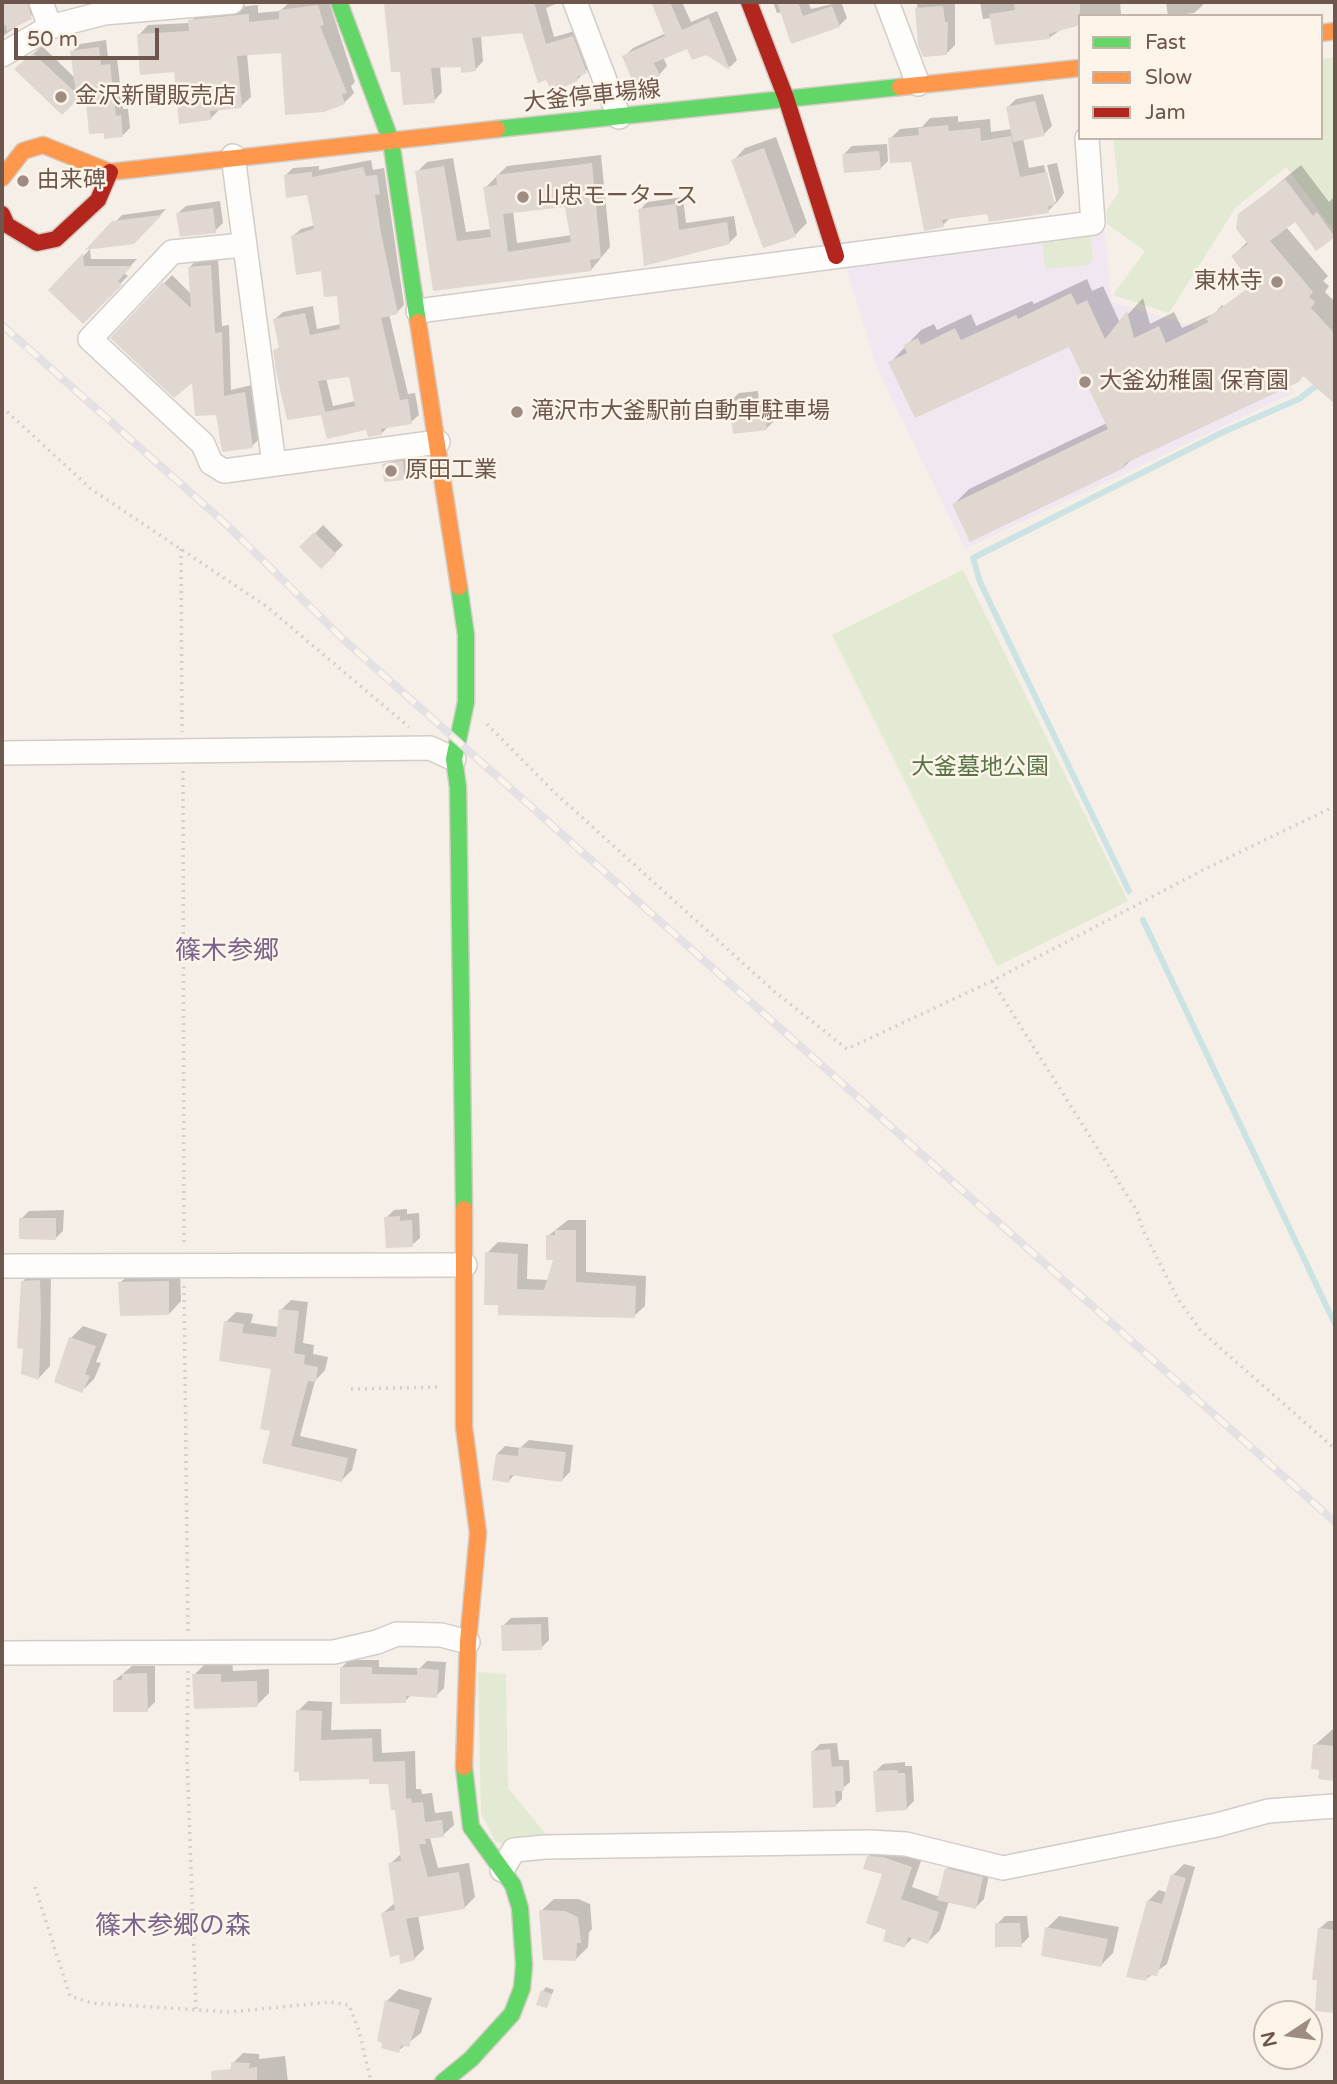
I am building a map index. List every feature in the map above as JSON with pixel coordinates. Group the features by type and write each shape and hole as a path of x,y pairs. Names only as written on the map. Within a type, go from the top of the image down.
{"street":[{"path":"41,2 50,27"},
{"path":"2,55 50,27 104,13 232,2"},
{"path":"340,2 391,141 439,442 466,635 466,702 454,759 458,800 465,1265 464,1427 478,1533 463,1722 466,1800 471,1827 513,1885 520,1908 524,1965 522,1988 512,2014 499,2030 443,2082"},
{"path":"575,2 619,117"},
{"path":"749,2 786,98 836,256"},
{"path":"887,2 918,84"},
{"name":"大釜停車場線","path":"110,172 233,156 1078,68"},
{"path":"418,311 1093,223 1087,140"},
{"path":"2,178 23,151 43,145 110,172 98,200 56,239 37,243 7,225 2,215"},
{"path":"233,156 274,464"},
{"path":"243,245 172,252 90,340 203,444 211,463 224,471 439,442"},
{"path":"2,753 430,748 454,759"},
{"path":"2,1266 465,1265"},
{"path":"2,1653 334,1652 397,1634 441,1635 468,1642"},
{"path":"502,1870 514,1850 545,1847 869,1842 906,1843 1003,1868 1217,1825 1268,1811 1335,1806"}],"path":[{"path":"2,407 91,489 266,606 419,735 430,748"},
{"path":"466,702 584,819 775,992 847,1049 992,981 1205,869 1335,806"},
{"path":"992,981 1137,1210 1178,1299 1200,1330 1335,1449"},
{"path":"351,1389 464,1387"},
{"path":"35,1886 70,1996 92,2003 229,2012 331,2002 349,2005 359,2031 371,2082"}],"shaded area":[{"name":"大釜幼稚園 保育園","path":"1104,226 1112,302 1210,331 1277,371 1295,392 965,549 877,368 844,260"}],"green space":[{"path":"1335,57 1335,232 1286,167 1236,207 1169,313 1113,295 1145,251 1107,224 1106,211 1119,192 1113,140 1323,140 1323,59"},
{"path":"1090,231 1093,259 1088,265 1045,269 1042,235"},
{"name":"大釜墓地公園","path":"963,570 1128,901 997,966 832,635"},
{"path":"478,1672 506,1674 508,1788 549,1838 505,1845 495,1841 481,1813"}],"building":[{"path":"2,2 27,2 32,19 7,31 6,25 2,26"},
{"path":"534,2 546,44 573,36 587,73 577,77 578,81 552,92 546,80 538,83 522,33 472,38 476,71 461,73 461,67 431,68 435,103 403,105 400,72 391,72 384,3"},
{"path":"651,2 670,2 682,30 709,18 730,70 706,55 692,60 687,49 654,63 660,76 635,87 622,56 665,36"},
{"path":"777,2 798,2 803,16 832,6 840,27 791,44"},
{"path":"1014,2 1080,2 1078,26 1049,34 1050,39 995,45 989,14 1015,10"},
{"path":"318,5 324,25 320,26 347,93 342,94 345,104 324,112 285,115 281,53 237,56 242,108 210,111 211,120 179,124 174,72 140,75 137,34 189,31 188,20 249,14 249,22 279,19 279,10"},
{"path":"943,6 945,22 948,22 947,55 923,57 918,45 915,8"},
{"path":"99,47 101,65 110,64 116,116 121,115 123,137 104,139 104,133 89,134 85,92 62,115 14,69 33,53 76,93 70,51"},
{"path":"1035,101 1045,136 1013,142 1006,107"},
{"path":"948,125 949,131 980,128 981,141 1011,136 1020,177 1047,172 1055,205 1048,206 1049,213 989,222 987,214 942,220 944,227 924,231 911,162 890,163 888,138 919,135 918,128"},
{"path":"764,148 796,237 763,248 731,160"},
{"path":"879,151 881,170 844,173 842,154"},
{"path":"592,163 601,258 590,260 592,271 433,291 415,171 444,166 457,241 491,237 483,187 497,185 496,175","holes":["565,207 571,242 508,252 503,214"]},
{"path":"363,167 366,176 377,175 380,194 375,195 398,314 381,318 400,400 408,399 412,424 381,429 382,435 368,437 366,430 327,439 321,415 287,420 276,372 273,350 279,348 273,319 305,313 310,335 340,329 337,296 324,297 321,271 296,275 291,236 314,229 307,195 286,198 284,175 312,172 312,177","holes":["349,377 355,406 325,412 318,381"]},
{"path":"1285,179 1313,216 1317,212 1335,237 1316,251 1295,222 1270,241 1313,292 1309,297 1315,302 1311,308 1335,334 1335,404 1303,376 1299,382 1124,464 1126,467 970,542 952,504 1108,429 1069,347 915,418 888,362 907,353 903,345 918,338 921,345 955,328 961,340 1016,315 1018,319 1071,293 1077,305 1087,300 1105,339 1127,311 1134,338 1159,326 1166,343 1209,322 1206,319 1252,285 1231,256 1248,244 1236,229 1238,214"},
{"path":"676,204 679,230 727,222 730,244 644,266 638,209"},
{"path":"213,208 216,233 180,237 176,213"},
{"path":"162,215 134,244 85,250 112,221"},
{"path":"83,253 84,266 132,266 118,281 122,285 83,324 48,290"},
{"path":"211,265 215,333 222,332 224,396 245,392 253,448 222,452 216,415 195,416 192,383 174,398 110,338 163,282 191,308 188,267"},
{"path":"750,398 752,411 758,410 759,416 765,415 767,430 733,434 729,401"},
{"path":"403,461 405,480 384,482 382,464"},
{"path":"314,532 336,554 321,569 299,547"},
{"path":"400,1216 400,1221 412,1220 413,1247 386,1248 384,1217"},
{"path":"19,1218 56,1218 56,1240 19,1239"},
{"path":"555,1230 576,1230 576,1282 636,1286 635,1318 498,1315 498,1305 484,1305 485,1252 518,1254 517,1289 544,1290 553,1260 546,1260 546,1235 555,1235"},
{"path":"40,1280 39,1380 21,1374 23,1349 17,1348 21,1281"},
{"path":"169,1281 169,1315 120,1316 118,1282"},
{"path":"279,1309 299,1311 294,1353 305,1355 304,1364 318,1367 316,1382 308,1381 291,1446 348,1458 342,1482 262,1463 270,1431 260,1429 271,1369 219,1361 224,1321 244,1324 242,1333 276,1337"},
{"path":"69,1337 96,1346 85,1374 90,1376 82,1393 54,1382"},
{"path":"519,1447 566,1452 562,1482 510,1475 509,1483 492,1480 496,1454 518,1456"},
{"path":"541,1624 542,1650 502,1651 501,1625"},
{"path":"340,1667 372,1667 372,1674 417,1675 417,1668 439,1670 437,1698 406,1696 406,1703 340,1704"},
{"path":"147,1673 148,1712 113,1712 113,1680 122,1680 122,1674"},
{"path":"192,1674 221,1674 221,1682 257,1681 258,1707 194,1709"},
{"path":"296,1710 322,1711 321,1740 372,1738 373,1762 405,1761 406,1799 411,1798 412,1803 423,1802 425,1822 442,1820 444,1837 425,1839 426,1844 419,1844 428,1877 459,1872 465,1909 406,1919 415,1960 400,1964 399,1955 390,1957 381,1913 395,1910 388,1863 401,1861 395,1810 391,1810 388,1784 369,1784 369,1779 299,1781 299,1772 294,1772"},
{"path":"1313,1744 1335,1746 1335,1781 1318,1779 1319,1770 1311,1769"},
{"path":"830,1749 832,1767 843,1766 844,1791 835,1791 836,1807 813,1808 811,1751"},
{"path":"897,1770 898,1773 905,1773 907,1810 876,1812 873,1771"},
{"path":"867,1856 883,1857 912,1867 901,1899 939,1912 928,1944 908,1937 905,1948 883,1941 886,1930 866,1923 882,1874 863,1869"},
{"path":"945,1868 983,1877 976,1909 937,1900"},
{"path":"1171,1874 1186,1878 1157,1976 1148,1975 1146,1981 1126,1977 1147,1900 1162,1904"},
{"path":"539,1910 565,1911 578,1917 581,1943 577,1943 576,1961 543,1960"},
{"path":"995,1923 1020,1923 1022,1947 995,1947"},
{"path":"1045,1927 1108,1939 1101,1967 1041,1956"},
{"path":"1318,1928 1335,1930 1335,2013 1323,2012 1323,2000 1316,2000 1317,1980 1312,1980"},
{"path":"541,1990 552,1994 547,2008 536,2005"},
{"path":"385,2000 420,2010 409,2047 401,2045 399,2053 381,2048 382,2043 377,2041"},
{"path":"231,2062 250,2063 249,2068 257,2067 257,2082 212,2082 211,2071 231,2069"}],"waterway":[{"path":"1129,891 980,582 973,558 1221,433 1299,399 1320,383"},
{"path":"1143,920 1335,1324"}],"railway":[{"path":"2,325 227,525 344,640 1335,1522"}],"traffic: fast":[{"path":"339,2 391,141 418,322"},
{"path":"497,129 900,87"},
{"path":"459,587 466,635 466,702 454,759 458,787 464,1209"},
{"path":"443,2082 471,2059 512,2014 522,1988 524,1965 520,1908 513,1885 471,1827 464,1767"}],"traffic: slow":[{"path":"1323,33 1335,31"},
{"path":"900,87 1078,68"},
{"path":"2,178 23,151 43,145 110,172 497,129"},
{"path":"418,322 459,587"},
{"path":"464,1209 464,1427 478,1533 468,1642 464,1767"}],"traffic: jam":[{"path":"749,2 786,98 836,256"},
{"path":"2,214 7,225 37,243 56,239 98,200 110,172"}],"place":[{"name":"金沢新聞販売店","path":"61,97"},
{"name":"由来碑","path":"23,181"},
{"name":"山忠モータース","path":"523,197"},
{"name":"東林寺","path":"1277,282"},
{"name":"大釜幼稚園 保育園","path":"1085,382"},
{"name":"滝沢市大釜駅前自動車駐車場","path":"517,412"},
{"name":"原田工業","path":"391,471"}],"district":[{"name":"篠木参郷","path":"227,952"},
{"name":"篠木参郷の森","path":"173,1927"}]}
